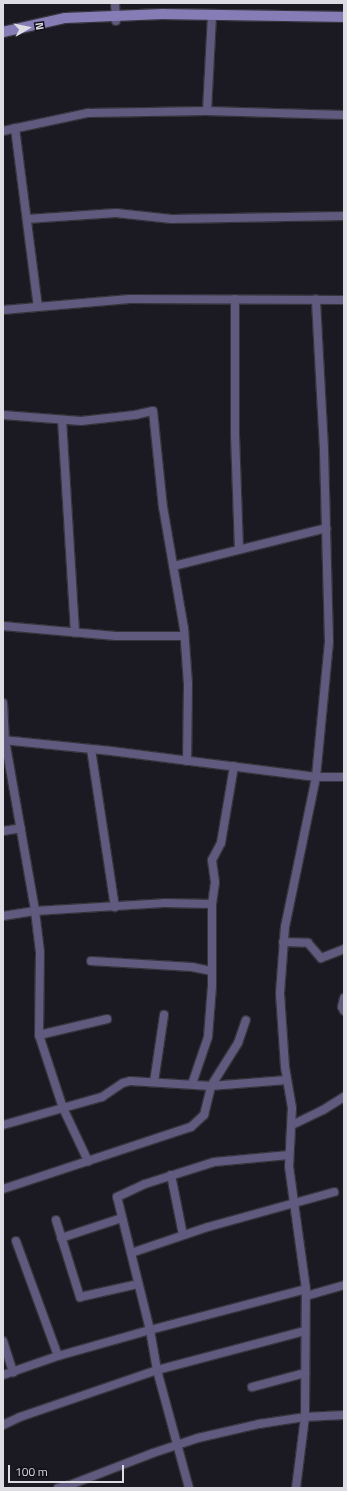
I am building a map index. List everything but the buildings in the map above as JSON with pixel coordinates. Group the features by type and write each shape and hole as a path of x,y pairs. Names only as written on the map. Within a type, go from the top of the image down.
{"main road":[{"path":"3,32 65,18 151,19 344,17"},
{"path":"3,37 115,18"},
{"path":"212,18 344,22"}],"street":[{"path":"115,3 115,18"},
{"path":"207,111 212,18"},
{"path":"3,131 88,113 207,111 344,116"},
{"path":"15,128 38,307"},
{"path":"27,219 116,212 172,219 344,216"},
{"path":"3,310 130,299 344,300"},
{"path":"235,299 235,435 239,549"},
{"path":"296,1488 305,1417 306,1292 293,1204 289,1155 292,1125 291,1097 286,1080 280,994 285,927 316,777 329,642 324,449 316,299"},
{"path":"3,415 81,421 136,415 153,411 163,507 174,566 184,636 188,684 187,761"},
{"path":"62,420 75,633"},
{"path":"174,566 326,528"},
{"path":"3,626 116,636 184,636"},
{"path":"3,703 4,740 21,828 35,911 40,952 39,1035 63,1108 88,1162"},
{"path":"4,740 91,749 316,777 344,777"},
{"path":"91,749 115,907"},
{"path":"192,1084 208,1037 212,986 212,904 215,882 212,860 221,843 234,766"},
{"path":"3,831 21,828"},
{"path":"3,916 35,911 164,903 212,904"},
{"path":"283,942 308,943 321,958 344,949"},
{"path":"91,961 192,967 211,971"},
{"path":"344,998 342,1008 344,1011"},
{"path":"154,1082 164,1015"},
{"path":"39,1035 107,1019"},
{"path":"3,1189 191,1127 204,1115 211,1086 238,1043 246,1020"},
{"path":"3,1125 102,1097 124,1083 154,1082 211,1086 286,1080"},
{"path":"292,1125 323,1110 344,1097"},
{"path":"188,1488 157,1370 150,1330 117,1197 145,1184 214,1162 289,1155"},
{"path":"171,1175 183,1235"},
{"path":"131,1253 183,1235 334,1192"},
{"path":"61,1238 122,1218"},
{"path":"56,1220 80,1297 138,1284"},
{"path":"16,1240 58,1356"},
{"path":"3,1375 58,1356 150,1330 306,1292 344,1285"},
{"path":"3,1426 20,1416 157,1370 305,1331"},
{"path":"3,1341 13,1372"},
{"path":"252,1387 305,1373"},
{"path":"58,1488 70,1485 198,1438 259,1424 305,1417 344,1415"}]}
